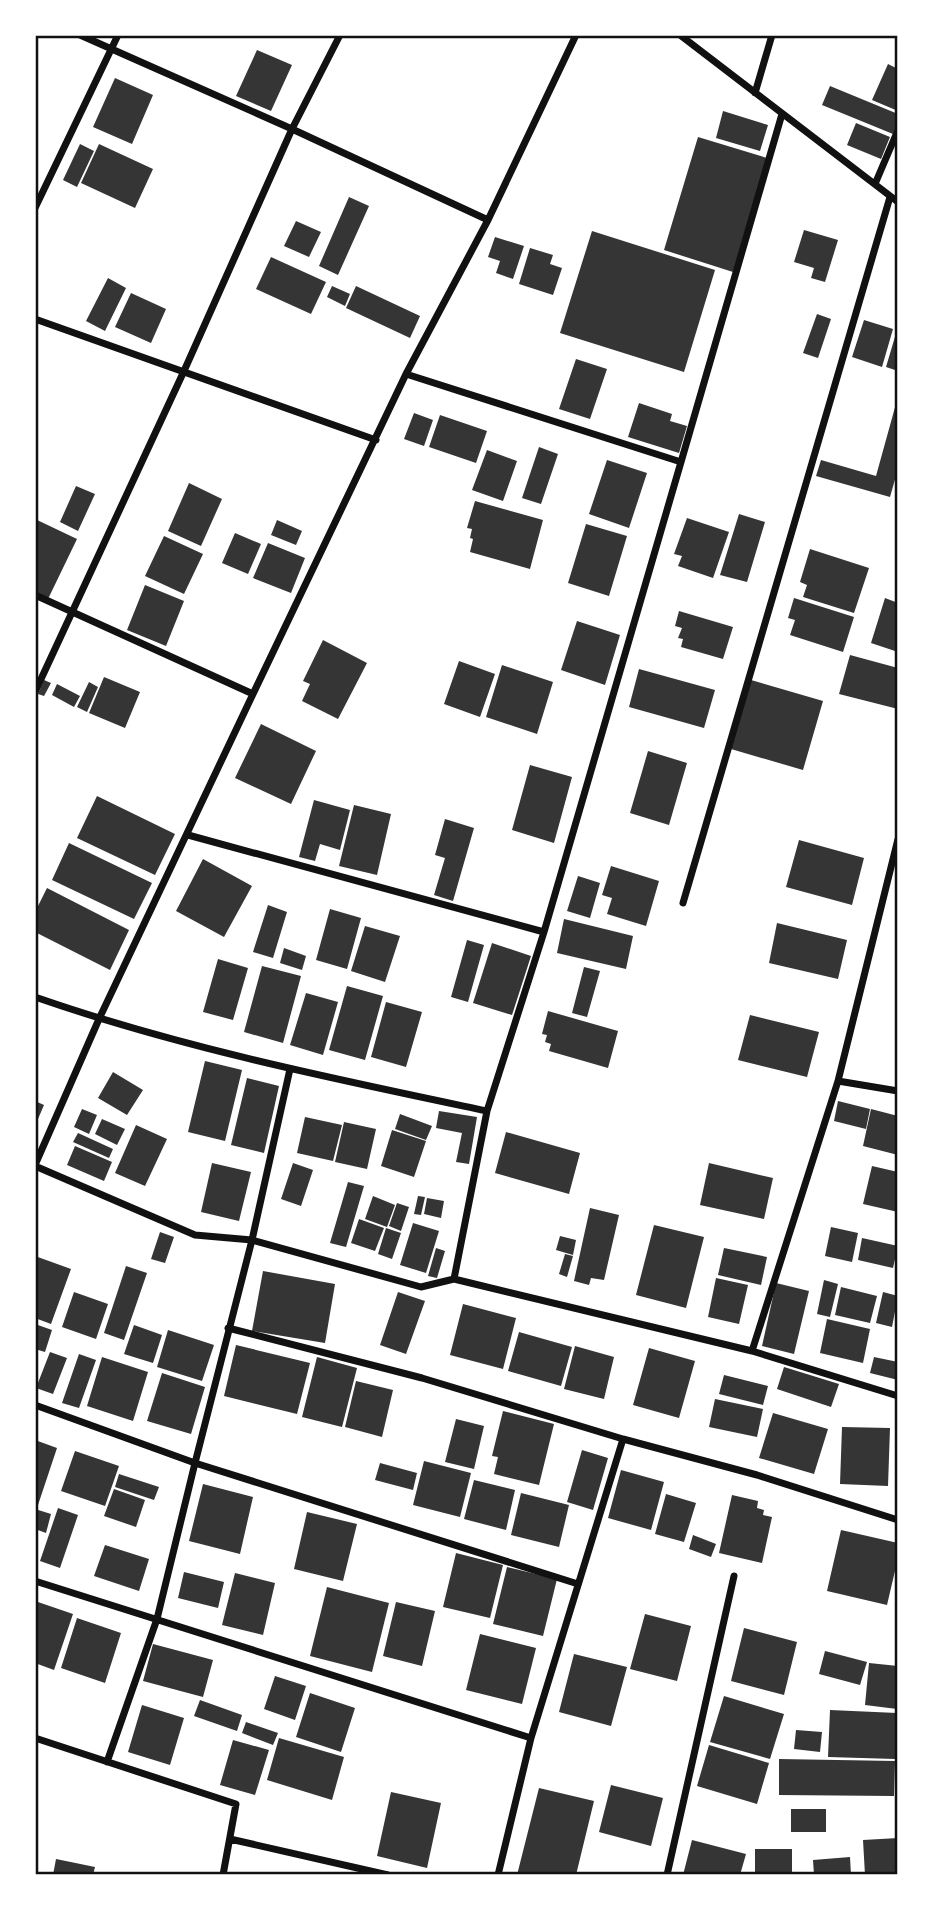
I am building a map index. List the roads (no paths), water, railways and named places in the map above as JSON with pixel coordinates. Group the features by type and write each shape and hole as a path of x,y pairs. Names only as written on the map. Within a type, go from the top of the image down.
{"street":[{"path":"80,35 112,47 488,220"},
{"path":"35,208 118,35"},
{"path":"35,692 184,371 292,129 340,35"},
{"path":"576,35 488,220 406,374 99,1019 35,1165 195,1235 252,1240 421,1287 454,1279 752,1351 898,1396"},
{"path":"680,35 898,202"},
{"path":"755,93 772,35"},
{"path":"454,1279 487,1111 544,932 782,114"},
{"path":"874,184 898,130"},
{"path":"683,903 890,197"},
{"path":"35,318 376,440"},
{"path":"406,374 681,462"},
{"path":"35,595 253,694"},
{"path":"188,835 544,932"},
{"path":"752,1351 838,1081 898,839"},
{"path":"35,997 99,1019 290,1069 487,1111"},
{"path":"107,1762 157,1619 252,1240 290,1069"},
{"path":"838,1081 898,1091"},
{"path":"228,1328 422,1378 623,1439 757,1475 898,1520"},
{"path":"35,1405 195,1463 578,1584"},
{"path":"498,1875 531,1738 623,1439"},
{"path":"667,1875 734,1576"},
{"path":"35,1581 531,1738"},
{"path":"35,1738 236,1804 223,1875"},
{"path":"230,1839 388,1875"}]}
